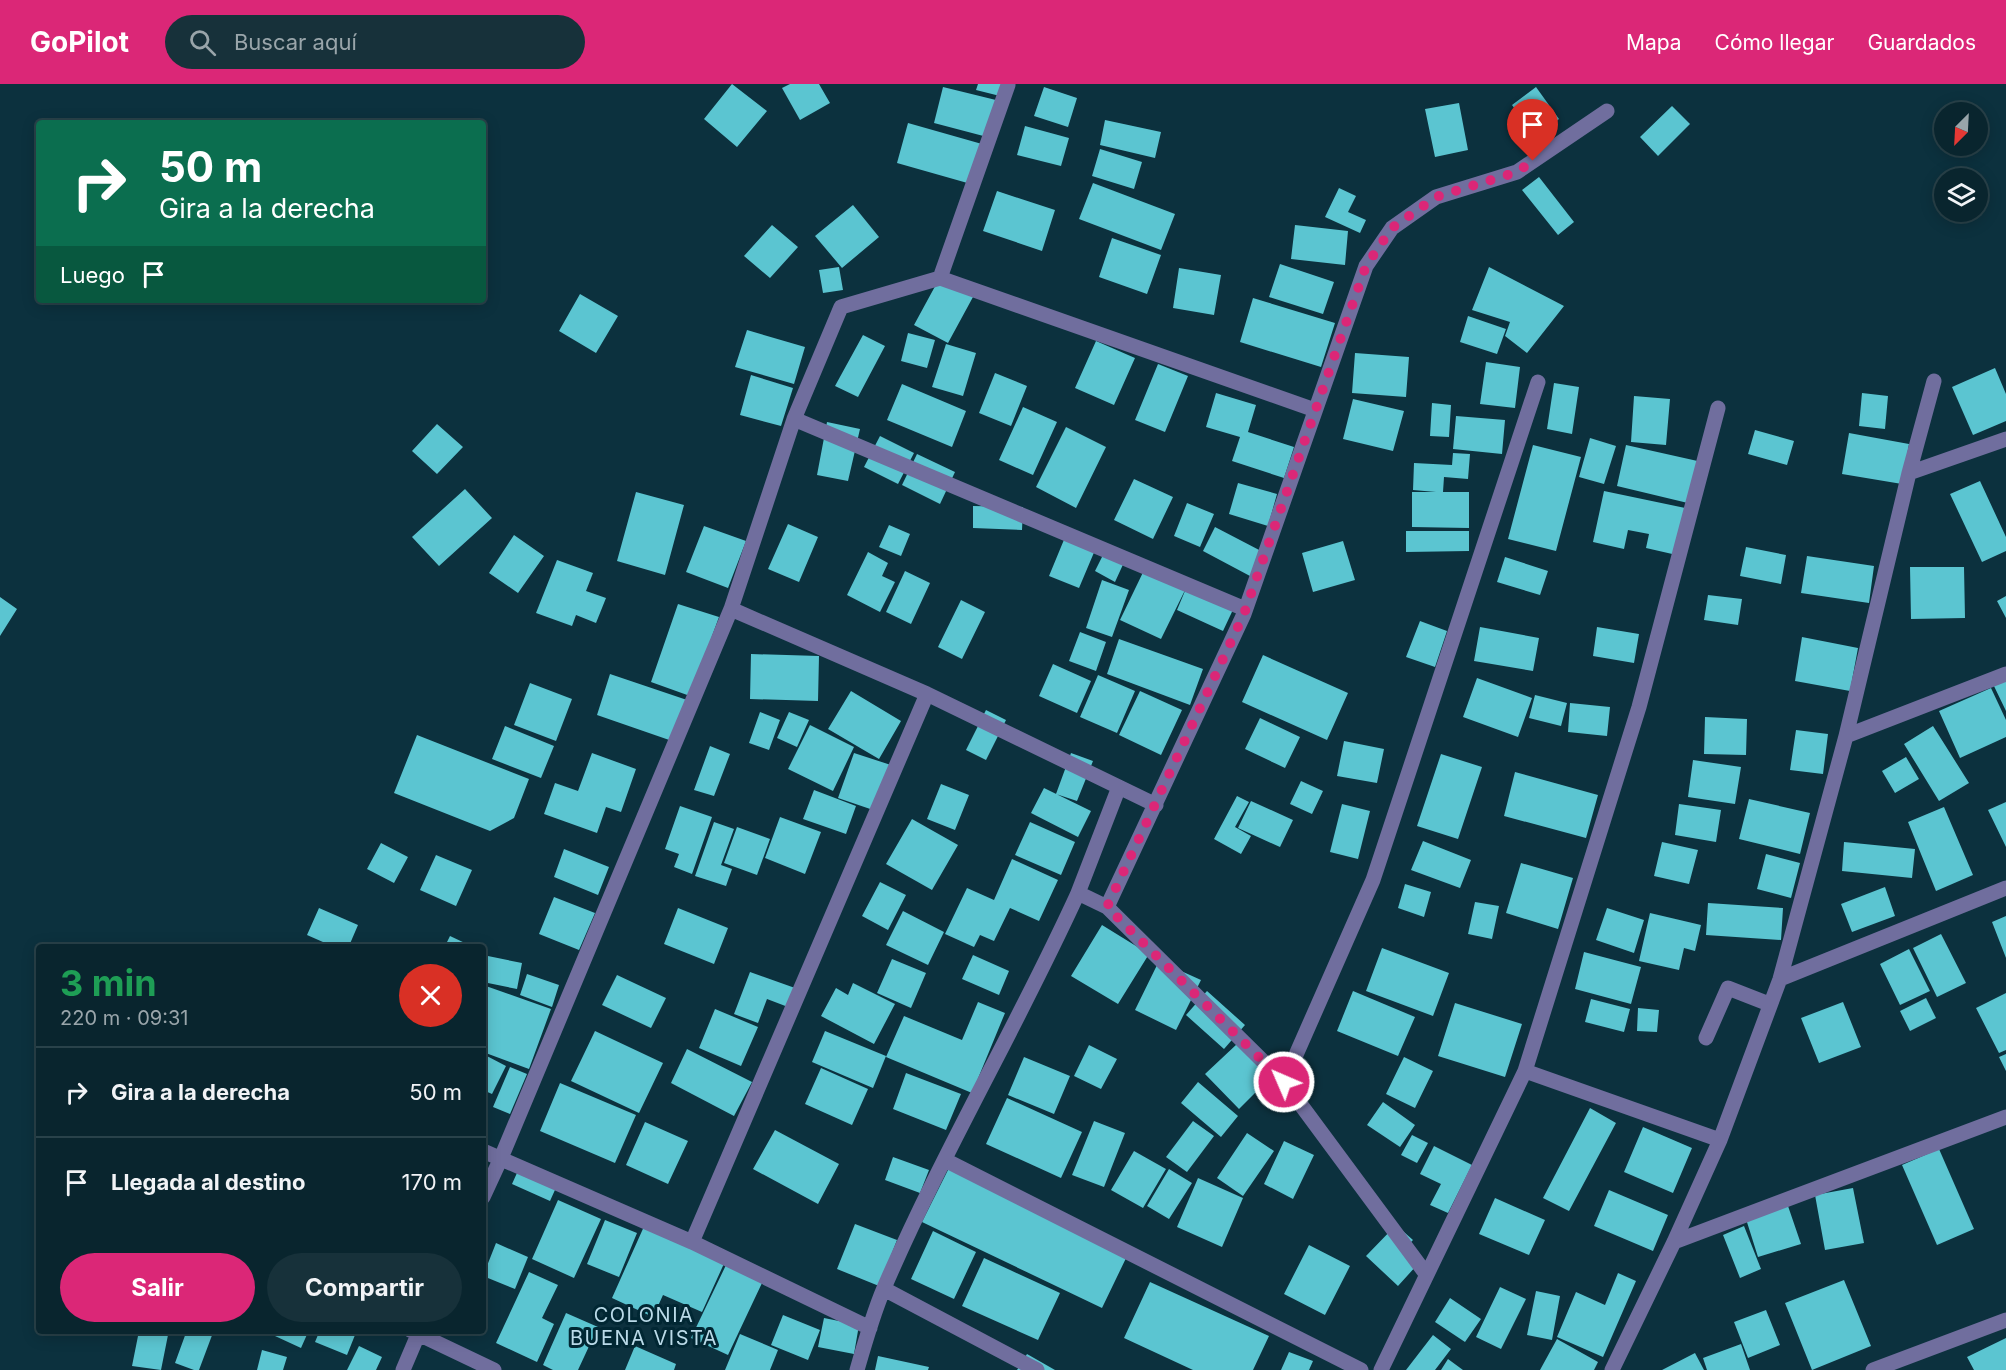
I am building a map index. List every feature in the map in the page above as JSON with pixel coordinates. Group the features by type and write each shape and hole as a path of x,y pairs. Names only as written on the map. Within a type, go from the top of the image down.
{"street":[{"path":"940,278 1008,85"},
{"path":"1107,907 1245,609 1366,266 1392,228 1436,197 1517,172 1607,111"},
{"path":"486,1190 731,609 794,419 841,307 940,278 1315,410"},
{"path":"1612,1370 1720,1140 1780,979 1845,736 1909,473 1934,381"},
{"path":"1284,1082 1373,880 1538,382"},
{"path":"1381,1370 1525,1071 1639,707 1718,408"},
{"path":"794,419 1245,609"},
{"path":"1909,473 2006,439"},
{"path":"731,609 927,694 1156,805"},
{"path":"1845,736 2006,674"},
{"path":"692,1242 927,694"},
{"path":"856,1370 884,1289 945,1160 1050,954 1078,894 1119,787"},
{"path":"1780,979 2006,888"},
{"path":"1078,894 1107,907 1284,1082 1426,1274"},
{"path":"1706,1038 1728,988 1769,1004"},
{"path":"1525,1071 1720,1140"},
{"path":"1674,1242 2006,1117"},
{"path":"486,1152 692,1242 870,1328"},
{"path":"945,1160 1361,1370"},
{"path":"884,1289 1037,1370"},
{"path":"1873,1370 2006,1320"},
{"path":"404,1370 415,1334"},
{"path":"420,1334 494,1370"}],"building":[{"path":"732,84 767,111 737,147 704,119"},
{"path":"790,84 819,84 830,103 800,120 782,88"},
{"path":"978,84 1007,84 1004,97 976,90"},
{"path":"943,87 1000,101 991,138 934,123"},
{"path":"1044,87 1077,98 1068,127 1034,116"},
{"path":"1536,87 1559,119 1535,137 1512,105"},
{"path":"1459,103 1468,150 1435,157 1425,109"},
{"path":"1672,106 1690,124 1658,156 1640,137"},
{"path":"1105,120 1161,132 1155,158 1100,145"},
{"path":"908,123 989,146 978,186 897,163"},
{"path":"1025,126 1069,138 1061,166 1017,155"},
{"path":"1100,149 1142,162 1134,189 1092,176"},
{"path":"1539,177 1574,222 1558,235 1522,190"},
{"path":"1093,183 1175,214 1161,250 1079,219"},
{"path":"1339,188 1356,196 1348,212 1366,220 1360,233 1325,217"},
{"path":"997,191 1055,210 1042,251 983,231"},
{"path":"853,205 879,237 842,268 815,236"},
{"path":"772,225 798,247 770,278 744,256"},
{"path":"1295,225 1348,231 1345,265 1291,259"},
{"path":"1112,238 1161,255 1147,294 1099,277"},
{"path":"1280,264 1334,282 1323,314 1269,297"},
{"path":"839,267 843,290 823,293 819,270"},
{"path":"1489,267 1564,306 1527,353 1505,336 1510,322 1472,310"},
{"path":"1179,268 1221,275 1214,315 1173,308"},
{"path":"939,279 973,297 948,343 914,325"},
{"path":"580,294 618,316 596,353 559,331"},
{"path":"1253,298 1335,323 1321,367 1240,342"},
{"path":"1468,316 1506,329 1497,354 1460,342"},
{"path":"747,330 805,347 794,384 735,367"},
{"path":"908,333 935,340 927,368 901,361"},
{"path":"863,335 885,346 858,397 835,386"},
{"path":"1096,341 1135,358 1114,405 1075,388"},
{"path":"946,344 976,353 963,396 932,387"},
{"path":"1355,353 1409,357 1406,397 1352,393"},
{"path":"1486,362 1520,367 1515,408 1480,404"},
{"path":"1158,364 1188,376 1165,432 1135,420"},
{"path":"1995,368 2006,394 2006,421 1973,435 1952,387"},
{"path":"995,373 1027,386 1011,426 979,413"},
{"path":"751,375 793,388 781,426 740,415"},
{"path":"1554,383 1579,387 1572,434 1547,429"},
{"path":"902,384 966,411 952,447 887,420"},
{"path":"1216,393 1256,405 1248,432 1294,447 1284,478 1232,461 1240,437 1206,427"},
{"path":"1862,393 1888,396 1885,429 1859,426"},
{"path":"1634,396 1670,399 1666,445 1631,442"},
{"path":"1353,399 1404,411 1393,451 1343,439"},
{"path":"1432,403 1451,405 1449,437 1430,436"},
{"path":"1023,407 1057,422 1033,475 999,460"},
{"path":"1456,416 1505,420 1502,454 1453,449"},
{"path":"827,422 860,429 848,481 817,475"},
{"path":"437,424 463,447 437,474 412,451"},
{"path":"1066,427 1106,447 1076,508 1036,487"},
{"path":"1755,430 1794,441 1787,465 1748,454"},
{"path":"1849,433 1909,444 1902,484 1842,474"},
{"path":"880,436 914,453 898,484 864,467"},
{"path":"1590,438 1616,446 1604,484 1579,477"},
{"path":"1533,445 1581,457 1556,551 1508,539"},
{"path":"1626,445 1702,462 1692,504 1617,486"},
{"path":"1453,453 1470,454 1468,479 1444,477 1443,492 1469,492 1469,528 1412,527 1412,492 1436,492 1413,490 1414,463 1452,465"},
{"path":"917,454 955,472 940,504 902,485"},
{"path":"1134,479 1173,497 1153,539 1114,520"},
{"path":"1980,481 2006,537 2006,551 1982,562 1950,494"},
{"path":"1238,483 1277,494 1268,526 1229,514"},
{"path":"465,489 492,518 439,566 412,537"},
{"path":"1604,491 1690,509 1681,556 1646,548 1649,534 1628,530 1624,549 1593,542"},
{"path":"636,492 684,505 665,575 617,561"},
{"path":"1187,503 1214,514 1200,547 1174,536"},
{"path":"973,506 1023,507 1022,530 973,528"},
{"path":"788,524 818,537 799,582 768,569"},
{"path":"889,525 910,534 901,556 879,547"},
{"path":"704,526 746,541 728,588 686,572"},
{"path":"1215,527 1263,552 1250,576 1203,551"},
{"path":"1068,530 1098,543 1079,588 1049,576"},
{"path":"1406,531 1469,531 1469,551 1406,552"},
{"path":"514,535 544,556 518,593 489,573"},
{"path":"1343,541 1355,580 1313,592 1302,553"},
{"path":"1746,547 1786,555 1781,584 1740,576"},
{"path":"1106,549 1126,558 1115,582 1095,571"},
{"path":"868,552 888,563 882,576 895,582 880,612 847,595"},
{"path":"1807,556 1874,566 1869,603 1801,593"},
{"path":"1505,557 1548,571 1540,595 1497,582"},
{"path":"557,560 593,573 586,591 606,598 596,623 576,615 572,626 536,613"},
{"path":"1148,562 1189,582 1161,639 1120,620"},
{"path":"1910,567 1964,567 1965,618 1911,619"},
{"path":"905,571 930,583 911,624 886,612"},
{"path":"1190,579 1238,599 1223,631 1177,610"},
{"path":"1102,580 1129,590 1112,637 1086,628"},
{"path":"1708,595 1742,599 1738,625 1704,620"},
{"path":"2006,596 2006,618 1997,601"},
{"path":"0,597 17,609 0,636"},
{"path":"961,600 985,612 962,659 938,647"},
{"path":"678,604 719,617 690,696 651,682"},
{"path":"1420,621 1447,631 1435,667 1406,657"},
{"path":"1480,627 1539,638 1533,671 1474,661"},
{"path":"1597,627 1639,634 1634,663 1593,656"},
{"path":"1080,632 1106,642 1096,671 1069,661"},
{"path":"1802,637 1858,648 1850,691 1795,681"},
{"path":"1119,639 1203,669 1190,705 1107,674"},
{"path":"751,654 819,656 818,701 750,699"},
{"path":"1263,655 1348,693 1327,740 1242,702"},
{"path":"1053,664 1091,681 1077,713 1039,696"},
{"path":"610,674 690,701 675,742 597,715"},
{"path":"1098,675 1135,691 1117,733 1080,717"},
{"path":"1477,678 1532,698 1518,737 1463,717"},
{"path":"2006,678 2006,711 1993,684"},
{"path":"530,683 572,699 556,741 514,725"},
{"path":"1991,688 2006,720 2006,737 1960,758 1939,711"},
{"path":"851,691 901,721 879,759 828,729"},
{"path":"1140,691 1182,710 1161,755 1119,735"},
{"path":"1535,695 1567,703 1561,726 1529,718"},
{"path":"1570,703 1610,707 1607,736 1568,732"},
{"path":"986,710 1006,720 986,760 966,750"},
{"path":"760,712 780,720 769,750 749,743"},
{"path":"789,712 809,720 797,747 777,738"},
{"path":"1705,717 1747,719 1746,755 1704,754"},
{"path":"1260,718 1300,737 1285,768 1245,749"},
{"path":"810,725 854,747 833,791 788,769"},
{"path":"505,726 554,746 541,778 492,759"},
{"path":"1933,726 1969,783 1939,801 1904,744"},
{"path":"1796,730 1828,734 1823,774 1790,770"},
{"path":"417,735 529,779 514,818 490,831 394,793"},
{"path":"1344,741 1384,749 1377,783 1337,776"},
{"path":"710,746 730,754 714,796 694,790"},
{"path":"592,753 636,769 621,812 606,807 597,833 544,814 555,783 578,791"},
{"path":"854,753 894,766 879,812 838,798"},
{"path":"1071,753 1093,761 1077,801 1056,794"},
{"path":"1441,754 1482,767 1458,839 1417,826"},
{"path":"1906,757 1919,779 1895,793 1882,771"},
{"path":"1693,760 1741,767 1735,804 1688,797"},
{"path":"1515,772 1598,795 1586,838 1504,816"},
{"path":"1301,781 1323,791 1312,814 1290,804"},
{"path":"941,784 969,795 955,830 927,819"},
{"path":"1044,788 1091,811 1078,837 1031,813"},
{"path":"814,790 856,806 846,834 803,819"},
{"path":"1237,796 1249,802 1235,827 1251,836 1241,854 1214,839"},
{"path":"1749,799 1810,813 1800,854 1739,839"},
{"path":"1251,801 1293,820 1280,847 1238,828"},
{"path":"2006,802 2006,847 1988,810"},
{"path":"1342,804 1370,811 1358,859 1330,852"},
{"path":"1679,804 1721,810 1716,842 1675,835"},
{"path":"680,806 712,817 692,874 674,867 679,854 665,849"},
{"path":"1944,807 1973,875 1936,891 1908,822"},
{"path":"780,817 821,832 805,874 765,858"},
{"path":"912,819 958,845 932,890 886,864"},
{"path":"714,822 734,829 721,865 732,869 726,886 695,876"},
{"path":"1030,822 1075,842 1061,875 1015,855"},
{"path":"737,827 770,839 757,875 724,863"},
{"path":"1423,841 1471,860 1460,888 1411,870"},
{"path":"1662,842 1698,850 1689,884 1654,876"},
{"path":"1844,842 1915,849 1912,878 1842,871"},
{"path":"381,843 408,857 394,883 367,869"},
{"path":"564,849 609,867 598,895 554,877"},
{"path":"1766,854 1800,863 1791,898 1757,889"},
{"path":"436,855 472,870 456,906 420,890"},
{"path":"1012,859 1058,880 1039,921 1010,908 994,941 980,935 974,947 945,934 967,888 994,900"},
{"path":"1521,863 1573,878 1558,929 1506,913"},
{"path":"880,882 906,895 888,930 862,916"},
{"path":"1405,884 1431,892 1424,917 1398,908"},
{"path":"1885,887 1895,916 1852,932 1841,904"},
{"path":"554,897 595,913 579,950 539,934"},
{"path":"1475,902 1499,906 1492,939 1468,934"},
{"path":"1708,903 1783,908 1781,940 1706,935"},
{"path":"319,908 358,925 350,944 327,944 307,935"},
{"path":"678,908 728,928 714,964 664,944"},
{"path":"1607,908 1644,920 1634,953 1596,940"},
{"path":"903,911 944,932 928,965 886,945"},
{"path":"1650,913 1701,925 1695,951 1684,948 1679,970 1639,961"},
{"path":"2006,916 2006,958 1992,922"},
{"path":"1102,925 1149,954 1118,1004 1071,976"},
{"path":"1941,934 1966,983 1937,997 1913,948"},
{"path":"450,936 467,944 446,944"},
{"path":"1382,948 1449,973 1433,1016 1366,991"},
{"path":"1909,949 1930,991 1900,1005 1880,964"},
{"path":"1584,952 1641,967 1631,1004 1575,989"},
{"path":"973,955 1009,971 999,995 962,979"},
{"path":"486,956 522,963 517,989 486,983"},
{"path":"892,959 926,973 911,1008 877,993"},
{"path":"1159,961 1201,980 1176,1030 1135,1010"},
{"path":"750,972 795,988 788,1007 767,999 758,1023 734,1014"},
{"path":"527,974 559,985 552,1007 520,995"},
{"path":"617,975 666,998 651,1028 602,1005"},
{"path":"853,983 895,1004 874,1044 821,1016 836,988 848,995"},
{"path":"486,986 551,1009 529,1069 486,1053"},
{"path":"1207,991 1245,1025 1224,1049 1186,1015"},
{"path":"1353,991 1415,1017 1398,1056 1337,1031"},
{"path":"2006,993 2006,1050 1999,1053 1976,1008"},
{"path":"1926,998 1936,1018 1910,1031 1900,1011"},
{"path":"1591,999 1630,1009 1624,1032 1585,1022"},
{"path":"978,1002 1005,1013 972,1093 886,1057 904,1016 962,1040"},
{"path":"1843,1002 1861,1047 1819,1063 1801,1018"},
{"path":"1455,1003 1522,1024 1505,1077 1438,1056"},
{"path":"1638,1008 1659,1010 1657,1032 1637,1031"},
{"path":"715,1009 758,1027 741,1066 699,1048"},
{"path":"595,1031 663,1063 639,1113 571,1081"},
{"path":"825,1031 886,1056 873,1088 812,1062"},
{"path":"1237,1044 1270,1078 1239,1109 1205,1074"},
{"path":"1089,1045 1117,1059 1101,1089 1074,1076"},
{"path":"687,1049 752,1082 734,1116 671,1083"},
{"path":"2006,1054 2006,1071 1999,1057"},
{"path":"486,1056 506,1066 492,1094 486,1091"},
{"path":"1024,1057 1070,1076 1054,1114 1008,1095"},
{"path":"1404,1057 1433,1071 1415,1108 1386,1094"},
{"path":"510,1067 527,1074 510,1114 493,1107"},
{"path":"821,1068 868,1089 852,1125 805,1104"},
{"path":"906,1073 961,1094 946,1130 893,1109"},
{"path":"1198,1082 1238,1116 1221,1137 1181,1103"},
{"path":"560,1083 636,1115 615,1163 540,1131"},
{"path":"1007,1098 1082,1132 1061,1178 986,1144"},
{"path":"1383,1102 1415,1125 1400,1147 1367,1125"},
{"path":"1590,1108 1616,1123 1569,1211 1543,1198"},
{"path":"1094,1121 1125,1133 1104,1187 1072,1175"},
{"path":"1193,1121 1214,1136 1187,1172 1166,1157"},
{"path":"645,1122 688,1141 668,1184 626,1165"},
{"path":"1643,1127 1692,1148 1673,1193 1624,1172"},
{"path":"775,1130 839,1164 818,1204 753,1169"},
{"path":"1247,1133 1274,1151 1243,1196 1217,1178"},
{"path":"1412,1135 1428,1143 1417,1163 1401,1155"},
{"path":"1284,1141 1314,1155 1293,1199 1264,1184"},
{"path":"1434,1146 1472,1165 1448,1213 1430,1205 1441,1184 1420,1174"},
{"path":"1939,1149 1974,1229 1937,1245 1902,1165"},
{"path":"1134,1151 1166,1169 1143,1208 1111,1190"},
{"path":"893,1157 929,1170 920,1193 885,1180"},
{"path":"521,1164 559,1181 550,1201 512,1184"},
{"path":"949,1168 1128,1254 1102,1308 922,1222"},
{"path":"1169,1169 1192,1183 1169,1219 1147,1206"},
{"path":"1198,1178 1243,1198 1222,1247 1177,1227"},
{"path":"1853,1188 1864,1243 1825,1250 1815,1195"},
{"path":"1609,1190 1668,1215 1653,1251 1594,1226"},
{"path":"1495,1198 1545,1220 1529,1255 1479,1234"},
{"path":"558,1200 601,1219 574,1278 532,1259"},
{"path":"1788,1206 1801,1244 1758,1257 1746,1219"},
{"path":"605,1220 637,1233 619,1277 587,1264"},
{"path":"646,1222 727,1257 702,1312 663,1295 653,1317 612,1298"},
{"path":"855,1224 897,1240 879,1286 837,1269"},
{"path":"1396,1225 1413,1240 1402,1251 1417,1265 1398,1286 1366,1256"},
{"path":"1744,1226 1761,1269 1740,1278 1723,1235"},
{"path":"933,1231 976,1252 954,1299 911,1279"},
{"path":"496,1243 528,1257 515,1289 486,1277 486,1268"},
{"path":"1309,1245 1350,1266 1325,1315 1284,1294"},
{"path":"984,1258 1060,1293 1038,1340 962,1306"},
{"path":"726,1265 762,1283 728,1355 691,1338"},
{"path":"529,1272 558,1285 542,1318 554,1324 537,1362 496,1343"},
{"path":"1618,1273 1636,1281 1603,1357 1557,1337 1576,1292 1605,1305"},
{"path":"1844,1280 1871,1346 1812,1370 1785,1303"},
{"path":"1150,1282 1269,1336 1253,1370 1193,1370 1124,1338"},
{"path":"1500,1287 1526,1299 1501,1349 1476,1337"},
{"path":"1536,1291 1560,1296 1552,1340 1527,1335"},
{"path":"1450,1298 1481,1319 1465,1342 1435,1322"},
{"path":"1766,1310 1780,1345 1748,1358 1734,1322"},
{"path":"566,1313 598,1327 578,1370 553,1370 543,1365"},
{"path":"783,1315 820,1330 808,1360 771,1345"},
{"path":"824,1318 859,1325 854,1354 818,1347"},
{"path":"129,1334 168,1334 161,1370 132,1366 138,1336"},
{"path":"186,1334 212,1334 199,1370 175,1363"},
{"path":"271,1334 307,1334 301,1348"},
{"path":"318,1334 355,1334 347,1355 315,1342"},
{"path":"740,1334 778,1350 770,1370 725,1370"},
{"path":"1433,1335 1451,1349 1435,1370 1406,1370"},
{"path":"2006,1338 2006,1370 1974,1370 1967,1357"},
{"path":"1557,1339 1598,1362 1594,1370 1540,1370"},
{"path":"1741,1344 1750,1370 1707,1370 1703,1358"},
{"path":"359,1346 382,1357 376,1370 347,1370"},
{"path":"635,1346 676,1364 674,1370 625,1370"},
{"path":"262,1350 287,1357 283,1370 257,1370"},
{"path":"1289,1352 1313,1361 1309,1370 1281,1370"},
{"path":"1695,1353 1704,1370 1662,1370"},
{"path":"1027,1354 1055,1370 1017,1370"},
{"path":"878,1356 929,1367 928,1370 875,1370"},
{"path":"1448,1359 1463,1370 1441,1370"}],"district":[{"name":"COLONIA BUENA VISTA","path":"644,1326"}],"route":[{"path":"1284,1082 1107,907 1244,614 1366,266 1392,228 1436,197 1517,172 1533,161"}]}
